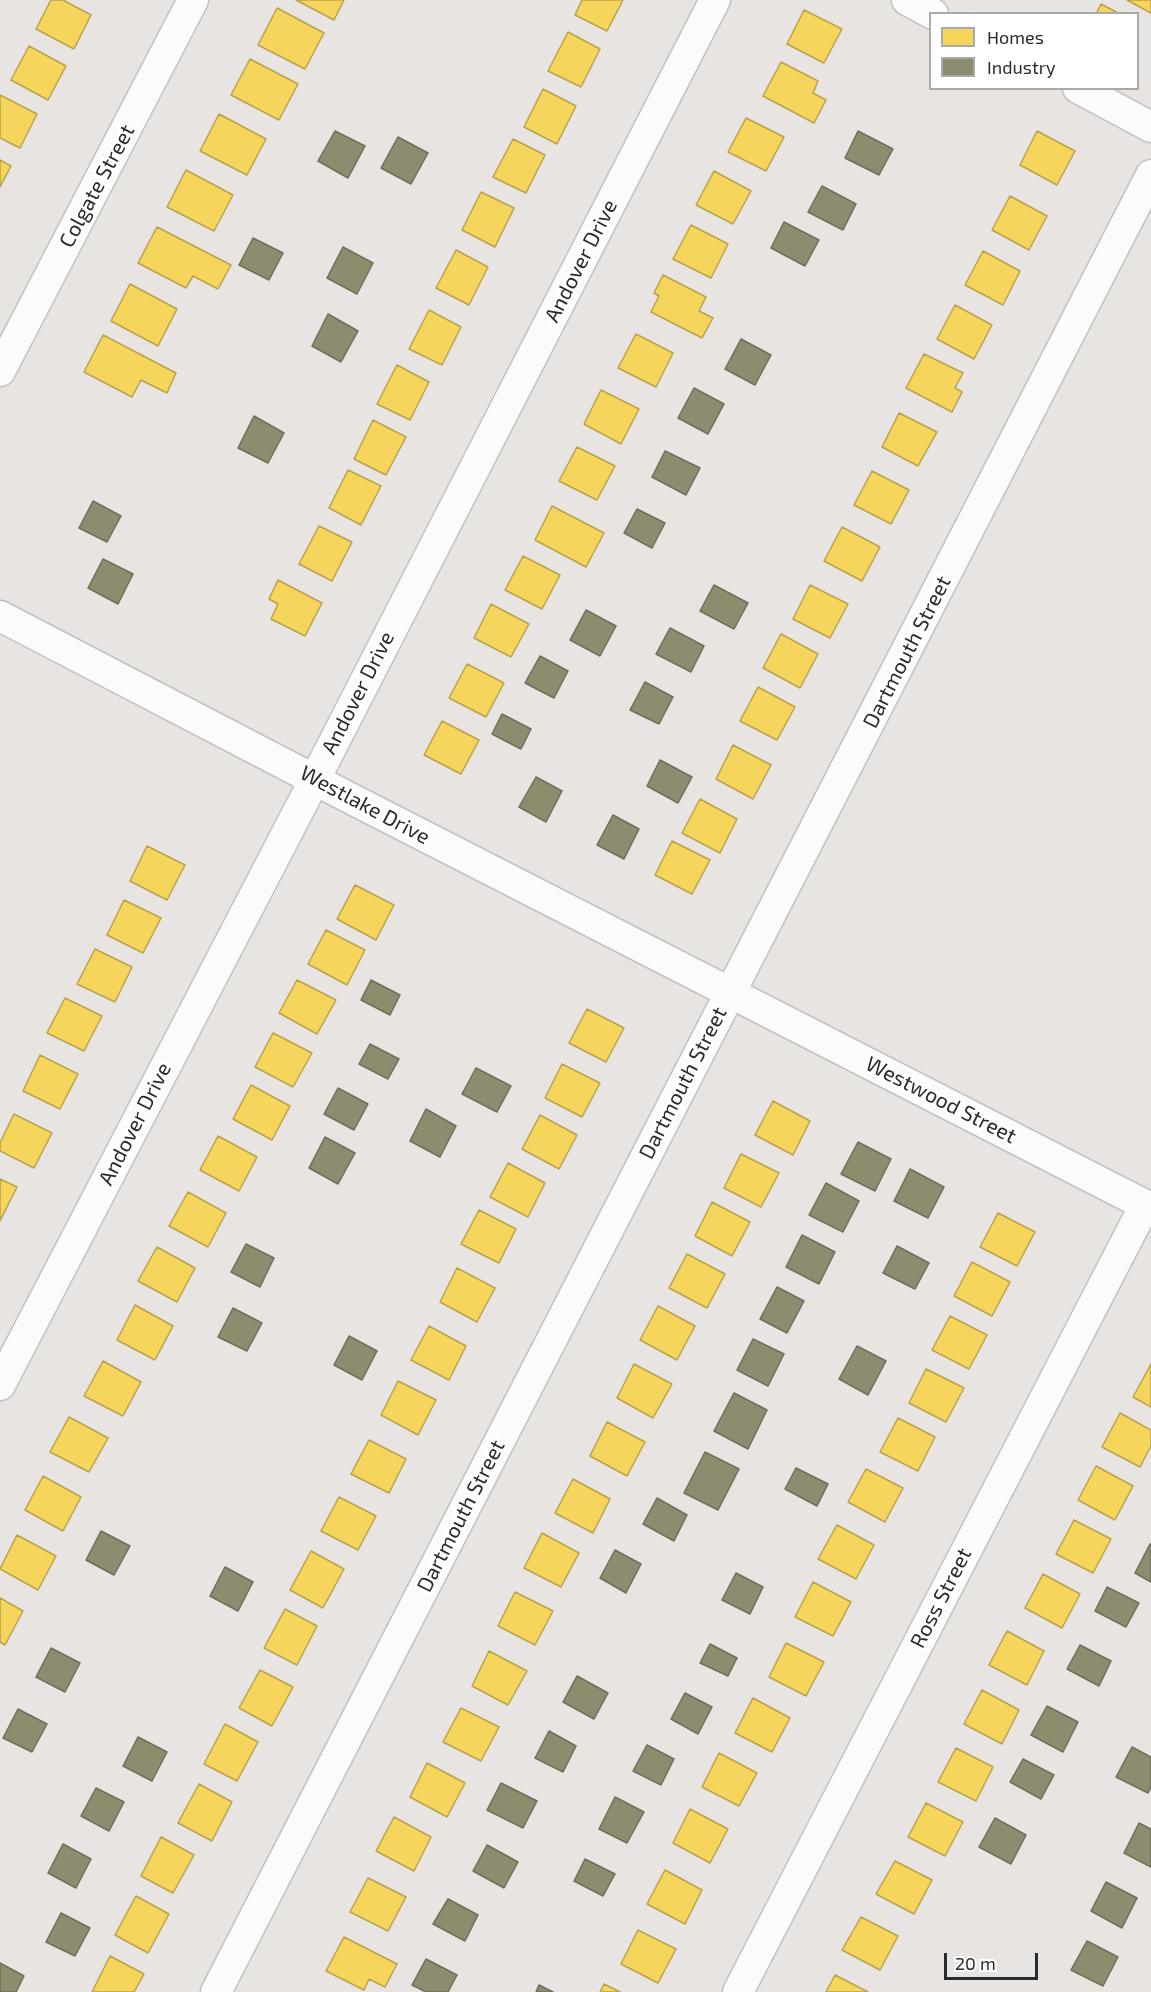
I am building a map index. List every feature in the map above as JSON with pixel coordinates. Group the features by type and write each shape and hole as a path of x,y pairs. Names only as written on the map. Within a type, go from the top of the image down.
{"street":[{"name":"Colgate Street","path":"0,371 194,0"},
{"name":"Andover Drive","path":"0,1385 715,0"},
{"path":"907,0 929,12"},
{"path":"1082,90 1151,127"},
{"name":"Dartmouth Street","path":"216,1992 1151,175"},
{"name":"Westlake Drive","path":"0,616 730,992"},
{"name":"Westwood Street","path":"730,992 1148,1206"},
{"name":"Ross Street","path":"738,1992 1148,1206"}],"building: Homes":[{"path":"51,0 63,0 91,15 74,49 36,29"},
{"path":"296,0 344,0 334,20"},
{"path":"582,0 623,0 607,31 575,15"},
{"path":"1127,0 1151,0 1151,13"},
{"path":"1101,4 1116,12 1097,12"},
{"path":"277,8 324,33 305,69 258,45"},
{"path":"804,10 842,29 824,63 787,44"},
{"path":"568,32 600,49 581,87 548,71"},
{"path":"29,46 66,66 48,100 11,80"},
{"path":"250,59 298,84 279,120 231,95"},
{"path":"781,62 818,81 813,93 826,100 814,123 763,96"},
{"path":"543,89 576,106 557,144 524,127"},
{"path":"0,95 37,114 20,148 0,138"},
{"path":"219,114 266,139 247,175 200,151"},
{"path":"746,118 784,137 766,171 728,152"},
{"path":"1037,131 1075,151 1057,185 1020,165"},
{"path":"513,139 545,155 526,193 493,177"},
{"path":"0,160 11,166 0,187"},
{"path":"186,170 233,195 214,231 167,207"},
{"path":"714,171 751,191 733,224 696,205"},
{"path":"481,192 514,208 495,247 462,230"},
{"path":"1010,196 1047,216 1029,250 992,230"},
{"path":"691,225 728,244 711,278 673,259"},
{"path":"157,227 231,265 218,289 193,276 186,288 138,263"},
{"path":"456,250 488,267 469,305 436,288"},
{"path":"983,251 1020,271 1003,305 965,285"},
{"path":"663,275 706,297 699,311 713,318 702,338 651,312 659,296 654,293"},
{"path":"130,284 177,309 158,346 111,321"},
{"path":"955,305 992,325 974,359 937,339"},
{"path":"429,310 461,327 442,365 409,349"},
{"path":"636,334 673,353 656,387 618,368"},
{"path":"103,335 176,373 167,393 141,380 132,397 84,372"},
{"path":"924,354 963,373 955,388 962,392 952,412 906,388"},
{"path":"397,365 429,382 410,420 377,404"},
{"path":"601,390 639,409 621,444 584,424"},
{"path":"899,413 937,432 918,466 882,447"},
{"path":"373,420 406,437 386,475 354,459"},
{"path":"577,447 615,466 597,500 559,481"},
{"path":"348,470 381,486 361,525 329,508"},
{"path":"872,471 909,490 891,524 854,505"},
{"path":"552,506 604,533 586,567 535,540"},
{"path":"319,526 352,542 332,581 299,564"},
{"path":"842,527 880,547 862,581 824,561"},
{"path":"523,556 560,575 542,609 505,590"},
{"path":"278,580 322,603 305,636 271,619 278,604 269,599"},
{"path":"810,585 848,604 830,638 793,619"},
{"path":"491,604 529,624 511,657 474,638"},
{"path":"781,634 818,654 800,688 763,668"},
{"path":"467,664 504,683 486,717 449,698"},
{"path":"758,687 795,707 777,740 740,721"},
{"path":"442,721 479,740 461,774 424,755"},
{"path":"733,745 771,765 753,799 716,779"},
{"path":"700,799 737,819 720,853 682,833"},
{"path":"672,841 710,860 692,894 655,875"},
{"path":"147,846 185,865 167,900 130,881"},
{"path":"355,885 394,905 376,940 337,919"},
{"path":"124,900 161,918 143,953 107,935"},
{"path":"326,930 365,950 347,985 308,964"},
{"path":"95,949 132,967 115,1002 77,984"},
{"path":"297,980 336,1000 317,1034 279,1013"},
{"path":"65,998 102,1016 84,1051 47,1033"},
{"path":"587,1009 624,1028 606,1062 569,1043"},
{"path":"273,1033 312,1053 293,1087 255,1067"},
{"path":"40,1055 78,1074 60,1109 23,1091"},
{"path":"562,1064 600,1083 582,1117 545,1098"},
{"path":"251,1085 290,1106 272,1140 233,1119"},
{"path":"773,1101 810,1121 793,1155 755,1135"},
{"path":"14,1114 52,1133 34,1168 0,1151 0,1143"},
{"path":"540,1115 577,1135 559,1169 522,1149"},
{"path":"218,1136 257,1157 239,1191 200,1170"},
{"path":"741,1154 779,1173 761,1207 724,1188"},
{"path":"508,1163 545,1183 528,1217 490,1197"},
{"path":"0,1179 17,1187 0,1221"},
{"path":"188,1192 226,1213 208,1247 169,1226"},
{"path":"712,1202 750,1222 732,1256 695,1236"},
{"path":"479,1210 516,1229 499,1263 461,1244"},
{"path":"998,1213 1035,1232 1017,1266 980,1247"},
{"path":"157,1247 195,1268 177,1302 138,1281"},
{"path":"687,1254 725,1274 707,1308 669,1288"},
{"path":"972,1262 1010,1282 992,1316 954,1296"},
{"path":"457,1268 495,1288 477,1322 440,1302"},
{"path":"135,1305 173,1326 155,1360 117,1340"},
{"path":"658,1306 695,1326 677,1360 640,1340"},
{"path":"950,1316 987,1335 969,1369 932,1350"},
{"path":"429,1326 466,1346 449,1380 411,1360"},
{"path":"103,1361 141,1382 123,1416 84,1396"},
{"path":"634,1364 672,1384 653,1418 617,1398"},
{"path":"1151,1364 1151,1407 1133,1397"},
{"path":"926,1369 964,1388 946,1422 909,1403"},
{"path":"398,1381 436,1400 418,1435 381,1415"},
{"path":"1120,1413 1151,1430 1151,1446 1140,1467 1102,1447"},
{"path":"69,1417 108,1438 89,1472 50,1452"},
{"path":"898,1418 935,1437 918,1471 880,1452"},
{"path":"607,1422 645,1442 627,1476 590,1456"},
{"path":"369,1440 406,1459 389,1493 351,1474"},
{"path":"1096,1466 1133,1486 1115,1520 1078,1500"},
{"path":"866,1469 903,1488 885,1522 848,1502"},
{"path":"43,1476 81,1497 63,1531 25,1510"},
{"path":"573,1479 610,1499 593,1533 555,1513"},
{"path":"339,1497 376,1516 358,1550 321,1531"},
{"path":"1074,1520 1111,1539 1093,1573 1056,1554"},
{"path":"837,1525 874,1545 856,1579 818,1559"},
{"path":"542,1533 579,1553 561,1587 524,1568"},
{"path":"17,1535 56,1556 38,1590 0,1569"},
{"path":"311,1551 344,1569 323,1608 290,1590"},
{"path":"1043,1574 1080,1594 1062,1628 1025,1608"},
{"path":"813,1582 851,1602 833,1636 795,1617"},
{"path":"515,1592 553,1611 535,1645 498,1626"},
{"path":"0,1598 23,1611 5,1645 0,1642"},
{"path":"285,1609 317,1626 297,1665 264,1648"},
{"path":"1007,1631 1044,1651 1027,1685 989,1665"},
{"path":"786,1643 824,1662 806,1696 769,1677"},
{"path":"489,1651 527,1671 508,1705 472,1686"},
{"path":"260,1670 293,1687 272,1726 239,1708"},
{"path":"982,1690 1019,1710 1002,1744 964,1724"},
{"path":"753,1698 790,1718 772,1752 735,1733"},
{"path":"461,1708 499,1727 481,1761 443,1742"},
{"path":"225,1724 258,1742 237,1781 204,1764"},
{"path":"956,1748 993,1767 976,1801 938,1782"},
{"path":"719,1753 757,1773 739,1806 702,1787"},
{"path":"427,1763 465,1783 447,1817 410,1797"},
{"path":"199,1784 232,1802 212,1841 178,1823"},
{"path":"926,1803 963,1822 945,1856 908,1837"},
{"path":"690,1809 728,1829 710,1863 673,1843"},
{"path":"394,1817 431,1837 414,1871 376,1851"},
{"path":"161,1837 194,1855 173,1893 141,1876"},
{"path":"895,1861 932,1880 914,1914 876,1894"},
{"path":"665,1870 702,1890 685,1924 647,1904"},
{"path":"368,1878 406,1897 388,1931 350,1912"},
{"path":"136,1896 169,1914 148,1953 115,1935"},
{"path":"861,1917 898,1936 880,1970 842,1950"},
{"path":"638,1930 676,1949 658,1983 621,1964"},
{"path":"344,1937 397,1964 385,1987 369,1979 364,1990 326,1971"},
{"path":"110,1956 144,1974 134,1992 92,1992"},
{"path":"835,1975 868,1992 826,1992"},
{"path":"604,1984 620,1992 600,1992"}],"building: Industry":[{"path":"335,131 365,146 348,178 318,161"},
{"path":"858,131 893,149 879,175 845,158"},
{"path":"398,137 428,153 411,184 381,168"},
{"path":"822,186 856,204 843,230 808,212"},
{"path":"784,222 819,240 805,266 771,248"},
{"path":"253,238 283,253 269,280 239,265"},
{"path":"343,247 373,263 357,294 327,278"},
{"path":"328,314 358,331 341,362 312,346"},
{"path":"741,339 771,355 755,385 725,369"},
{"path":"694,388 724,404 708,434 678,418"},
{"path":"254,416 284,433 268,463 238,448"},
{"path":"665,451 700,468 686,495 652,477"},
{"path":"93,501 121,516 107,542 79,528"},
{"path":"637,509 665,523 652,548 624,533"},
{"path":"103,559 133,574 118,604 88,588"},
{"path":"714,585 748,603 734,629 700,611"},
{"path":"586,610 616,626 600,656 570,640"},
{"path":"670,628 704,646 691,672 656,654"},
{"path":"540,656 568,671 554,698 525,683"},
{"path":"645,682 673,697 659,724 630,710"},
{"path":"502,714 531,729 521,749 492,734"},
{"path":"660,760 692,777 678,803 647,786"},
{"path":"536,777 562,791 546,822 519,807"},
{"path":"613,815 639,829 624,859 597,845"},
{"path":"371,980 400,995 390,1015 361,1000"},
{"path":"370,1044 399,1059 388,1079 359,1064"},
{"path":"476,1068 511,1086 497,1112 462,1094"},
{"path":"338,1088 368,1104 354,1130 324,1114"},
{"path":"426,1109 456,1126 440,1157 410,1141"},
{"path":"325,1137 355,1153 338,1184 309,1168"},
{"path":"858,1142 891,1159 875,1191 841,1174"},
{"path":"910,1169 944,1187 928,1218 894,1201"},
{"path":"826,1183 859,1201 843,1232 809,1215"},
{"path":"802,1235 835,1252 819,1284 786,1267"},
{"path":"246,1244 274,1258 260,1287 231,1272"},
{"path":"897,1246 929,1263 915,1289 883,1273"},
{"path":"777,1287 804,1301 787,1333 760,1319"},
{"path":"233,1308 262,1323 247,1351 218,1337"},
{"path":"349,1336 377,1351 362,1380 334,1365"},
{"path":"753,1339 784,1354 768,1386 737,1370"},
{"path":"857,1346 886,1361 868,1395 839,1379"},
{"path":"734,1393 767,1410 748,1449 714,1431"},
{"path":"705,1452 739,1469 718,1510 684,1493"},
{"path":"796,1468 828,1484 817,1506 785,1489"},
{"path":"657,1498 687,1515 674,1541 643,1524"},
{"path":"101,1531 130,1546 114,1575 86,1560"},
{"path":"1151,1544 1151,1582 1135,1573"},
{"path":"615,1550 641,1564 626,1593 600,1578"},
{"path":"225,1567 253,1582 238,1611 210,1596"},
{"path":"736,1573 763,1587 750,1614 722,1600"},
{"path":"1107,1587 1139,1603 1126,1627 1095,1611"},
{"path":"710,1644 737,1658 728,1676 700,1663"},
{"path":"1080,1645 1111,1661 1099,1686 1067,1669"},
{"path":"51,1648 80,1663 65,1692 36,1677"},
{"path":"577,1676 608,1693 594,1719 563,1702"},
{"path":"685,1693 712,1707 698,1734 671,1719"},
{"path":"1047,1706 1078,1722 1063,1752 1031,1735"},
{"path":"18,1709 47,1724 32,1752 3,1738"},
{"path":"549,1731 576,1746 563,1772 535,1758"},
{"path":"138,1737 167,1752 152,1781 123,1766"},
{"path":"647,1745 674,1759 661,1785 633,1771"},
{"path":"1132,1747 1151,1757 1151,1787 1148,1793 1116,1777"},
{"path":"1023,1759 1054,1775 1041,1799 1010,1782"},
{"path":"501,1783 537,1801 523,1828 487,1810"},
{"path":"96,1788 124,1802 109,1831 81,1816"},
{"path":"615,1797 644,1812 627,1843 599,1829"},
{"path":"995,1818 1026,1835 1011,1864 979,1847"},
{"path":"1139,1823 1151,1829 1151,1867 1124,1853"},
{"path":"63,1844 91,1859 76,1888 48,1873"},
{"path":"487,1845 518,1862 504,1888 473,1871"},
{"path":"585,1859 615,1874 603,1896 574,1881"},
{"path":"1106,1882 1137,1898 1122,1928 1091,1911"},
{"path":"448,1899 478,1915 465,1941 433,1924"},
{"path":"61,1913 90,1928 75,1956 46,1942"},
{"path":"1087,1941 1118,1957 1103,1986 1071,1970"},
{"path":"426,1959 457,1975 448,1992 426,1992 412,1985"},
{"path":"0,1963 24,1976 16,1992 0,1992"},
{"path":"539,1985 553,1992 536,1992"}]}
